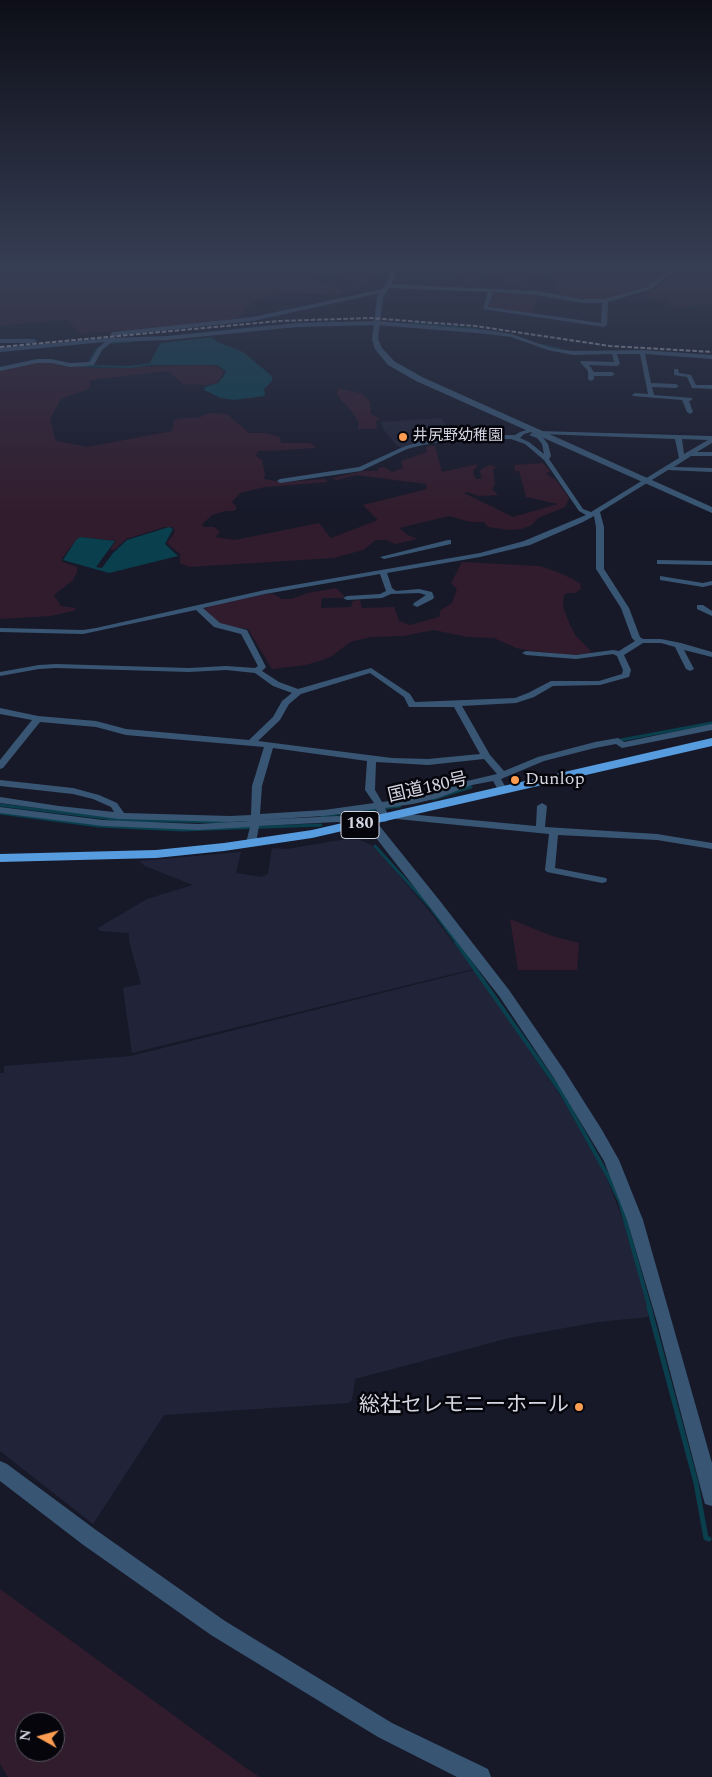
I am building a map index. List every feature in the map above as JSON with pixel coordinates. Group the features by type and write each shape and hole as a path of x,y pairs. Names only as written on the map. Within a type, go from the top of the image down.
{"highway":[{"name":"国道180号","path":"0,858 89,858 156,854 251,843 382,814 503,791 712,742"}],"street":[{"path":"0,350 29,348"},
{"path":"0,369 37,361 65,365 88,365 92,364 102,348"},
{"path":"378,348 391,363 419,379 712,510"},
{"path":"547,348 579,354 642,352 712,357"},
{"path":"584,364 617,364 614,352"},
{"path":"642,352 651,396"},
{"path":"579,354 592,377 612,374"},
{"path":"676,370 676,374 689,376 694,387 712,387"},
{"path":"649,385 676,386"},
{"path":"635,395 688,399 690,412"},
{"path":"280,480 361,469 406,448 422,443 454,438 517,437 522,433 537,431 712,439"},
{"path":"522,433 539,436 546,444 548,456 546,459"},
{"path":"511,437 527,443 546,459 581,510 594,513"},
{"path":"678,437 685,456"},
{"path":"0,630 84,632 266,592 480,555 536,540 571,526 594,513 712,439"},
{"path":"685,456 712,454"},
{"path":"666,468 712,470"},
{"path":"594,513 600,527 600,569 625,608 634,626 636,638 641,641"},
{"path":"384,557 448,542"},
{"path":"424,548 438,562"},
{"path":"660,562 712,563"},
{"path":"383,572 391,591 398,594 419,591 429,594 430,597 417,605"},
{"path":"663,578 703,585 712,583"},
{"path":"347,598 382,596 391,591"},
{"path":"700,606 712,614"},
{"path":"198,607 210,621 244,632 262,667 257,671"},
{"path":"526,653 576,657 613,652 620,654 641,641 661,641 712,655"},
{"path":"678,645 690,669"},
{"path":"251,743 277,718 285,703 298,692 371,670 408,696 412,705 458,704 522,699 551,684 607,682 627,673 620,654"},
{"path":"0,674 56,666 189,670 226,668 257,671 276,684 298,692"},
{"path":"458,704 486,756 500,776 503,791"},
{"path":"0,711 38,719 90,723 145,734 251,743 372,759 428,762 486,756"},
{"path":"0,766 38,719"},
{"path":"0,810 121,824 198,827 337,819 382,814 413,801 438,795 470,783 500,776 541,759 595,745 618,741 622,745 712,726"},
{"path":"251,843 257,786 269,746"},
{"path":"372,759 370,790 382,814 446,916 504,993 559,1074 611,1160 636,1220 712,1497"},
{"path":"0,783 73,791 96,797 114,805 119,811 119,816"},
{"path":"0,800 119,816 216,819 254,823 324,813 382,814 540,831 657,838 712,846"},
{"path":"540,831 542,806"},
{"path":"554,832 550,870 602,880"},
{"path":"0,1470 89,1538 218,1628 385,1730 480,1777"}],"shaded area":[{"path":"158,348 233,348 243,352 272,376 272,381 264,389 265,396 234,400 221,398 204,390 205,387 218,383 224,376 226,371 217,365 149,365"},
{"path":"37,362 97,368 202,365 215,366 223,371 222,376 216,383 207,385 183,384 168,371 91,380 89,382 91,388 61,399 50,419 56,441 87,447 172,431 174,420 198,418 209,413 227,414 249,433 265,433 280,437 281,443 309,443 316,446 314,448 258,451 256,456 262,460 265,474 264,479 282,482 325,479 328,482 265,487 240,493 232,502 237,508 234,511 212,515 202,524 204,527 214,527 220,532 215,537 235,540 319,523 331,538 378,520 363,505 423,490 427,488 426,484 356,475 337,480 332,478 363,471 378,471 378,468 384,467 392,472 403,468 401,461 427,452 426,447 429,446 435,446 442,472 478,464 473,472 476,479 482,479 480,471 483,468 490,465 496,467 493,470 495,484 492,489 498,495 478,496 468,492 464,493 513,517 558,504 526,497 519,471 515,471 514,465 543,463 550,471 546,474 556,480 569,498 565,507 538,518 532,525 521,529 509,530 488,527 484,522 470,522 449,516 399,528 417,539 396,544 386,540 376,540 363,550 334,558 189,567 180,563 180,554 167,543 175,532 173,527 165,527 126,539 114,550 110,549 116,541 80,537 62,558 62,562 77,567 77,572 73,580 54,595 61,606 76,608 74,611 50,616 0,619 0,370"},
{"path":"338,388 362,394 370,402 371,414 381,419 376,421 377,429 358,429 359,423 353,413 337,395"},
{"path":"442,418 447,428 445,430 447,438 402,448 397,446 383,429 381,422"},
{"path":"169,527 173,529 165,544 178,556 109,573 63,560 80,537 115,541 96,567 102,568 113,553 127,540"},
{"path":"462,562 540,566 580,583 581,589 575,593 564,595 563,607 576,636 591,651 590,654 572,655 531,651 516,648 494,638 467,637 434,630 403,636 371,637 350,642 332,656 322,660 306,665 272,669 248,629 222,625 206,613 204,609 212,605 272,593 282,599 291,599 308,593 336,588 344,596 342,598 322,598 321,608 351,607 353,601 360,600 362,608 394,607 399,621 410,625 439,617 441,610 452,603 457,589 451,583"},
{"path":"347,839 360,840 375,847 432,914 473,969 132,1053 123,988 141,984 129,941 129,933 100,931 98,928 147,899 193,885 145,866 139,861 241,852 236,873 262,877 268,874 272,848 287,849"},
{"path":"510,919 552,936 579,943 577,970 518,970"},
{"path":"474,970 560,1095 606,1176 626,1228 649,1310 648,1317 598,1322 509,1338 355,1379 352,1400 349,1403 164,1415 93,1524 0,1451 0,1073 4,1073 4,1066 131,1056"},
{"path":"0,1589 260,1777 8,1777 0,1764"}],"waterway":[{"path":"87,366 99,348"},
{"path":"555,348 560,349"},
{"path":"87,366 130,367 151,364"},
{"path":"76,366 87,366"},
{"path":"621,740 712,723"},
{"path":"433,799 471,787"},
{"path":"0,805 122,820 228,822"},
{"path":"322,816 400,806"},
{"path":"0,813 99,826 183,830 321,825"},
{"path":"269,819 293,818"},
{"path":"375,846 431,908 457,943"},
{"path":"456,942 561,1092 608,1176 620,1202 650,1309"},
{"path":"649,1307 696,1483 706,1538 709,1539"}],"railway":[{"path":"643,348 712,352"}],"place":[{"name":"井尻野幼稚園","path":"403,437"},
{"name":"Dunlop","path":"515,780"},
{"name":"総社セレモニーホール","path":"579,1407"}]}
